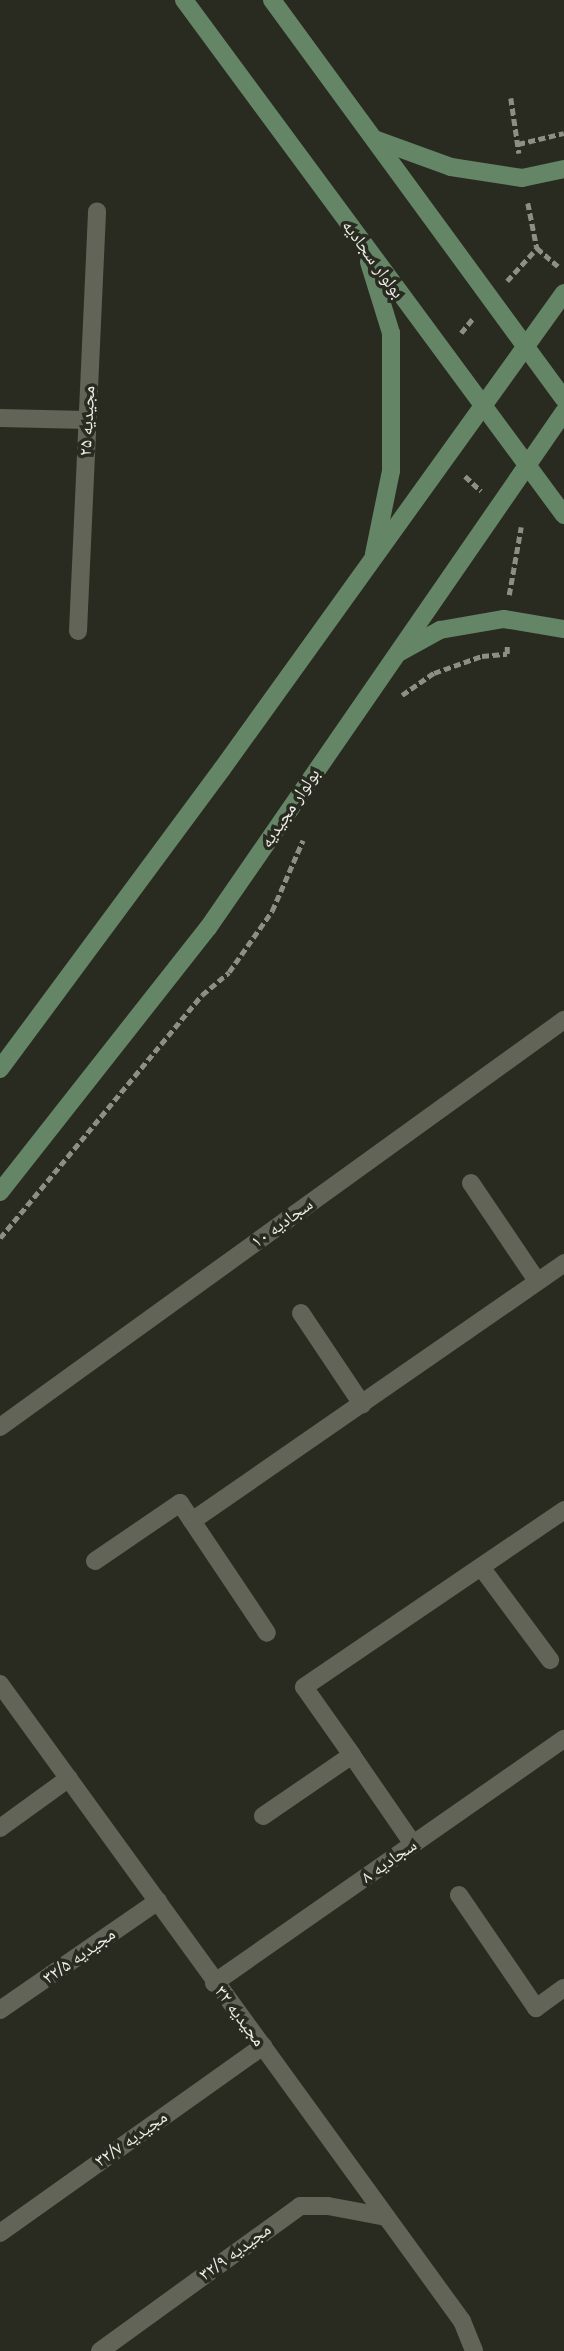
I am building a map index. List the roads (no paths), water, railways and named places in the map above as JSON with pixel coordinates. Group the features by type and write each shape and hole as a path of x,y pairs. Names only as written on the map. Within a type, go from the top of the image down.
{"main road":[{"name":"بولوار سجادیه","path":"184,0 564,515"},
{"path":"272,0 564,399"},
{"path":"373,139 451,167 475,171 522,178 564,169"},
{"path":"365,248 391,333 391,471 373,561"},
{"path":"0,1069 373,561 564,293"},
{"name":"بولوار مجیدیه","path":"0,1192 208,928 564,412"},
{"path":"394,656 440,630 504,619 564,629"}],"street":[{"name":"مجیدیه ۲۵","path":"78,631 97,211"},
{"path":"0,418 88,420"},
{"name":"سجادیه ۱۰","path":"0,1427 564,1020"},
{"path":"471,1183 537,1281"},
{"path":"192,1521 564,1263"},
{"path":"300,1314 362,1404"},
{"path":"95,1561 180,1503 267,1633"},
{"path":"413,1844 304,1687 564,1510"},
{"path":"481,1567 550,1660"},
{"name":"مجیدیه ۳۲","path":"0,1684 158,1901 214,1983 263,2046 462,2321 474,2351"},
{"path":"263,1816 352,1755 337,1733"},
{"name":"سجادیه ۸","path":"214,1983 564,1740"},
{"path":"0,1828 69,1778"},
{"path":"459,1895 536,2008 564,1988"},
{"name":"مجیدیه ۳۲/۵","path":"0,2010 158,1901"},
{"name":"مجیدیه ۳۲/۷","path":"0,2233 263,2046"},
{"name":"مجیدیه ۳۲/٩","path":"100,2351 300,2206 328,2206 386,2217"}]}
